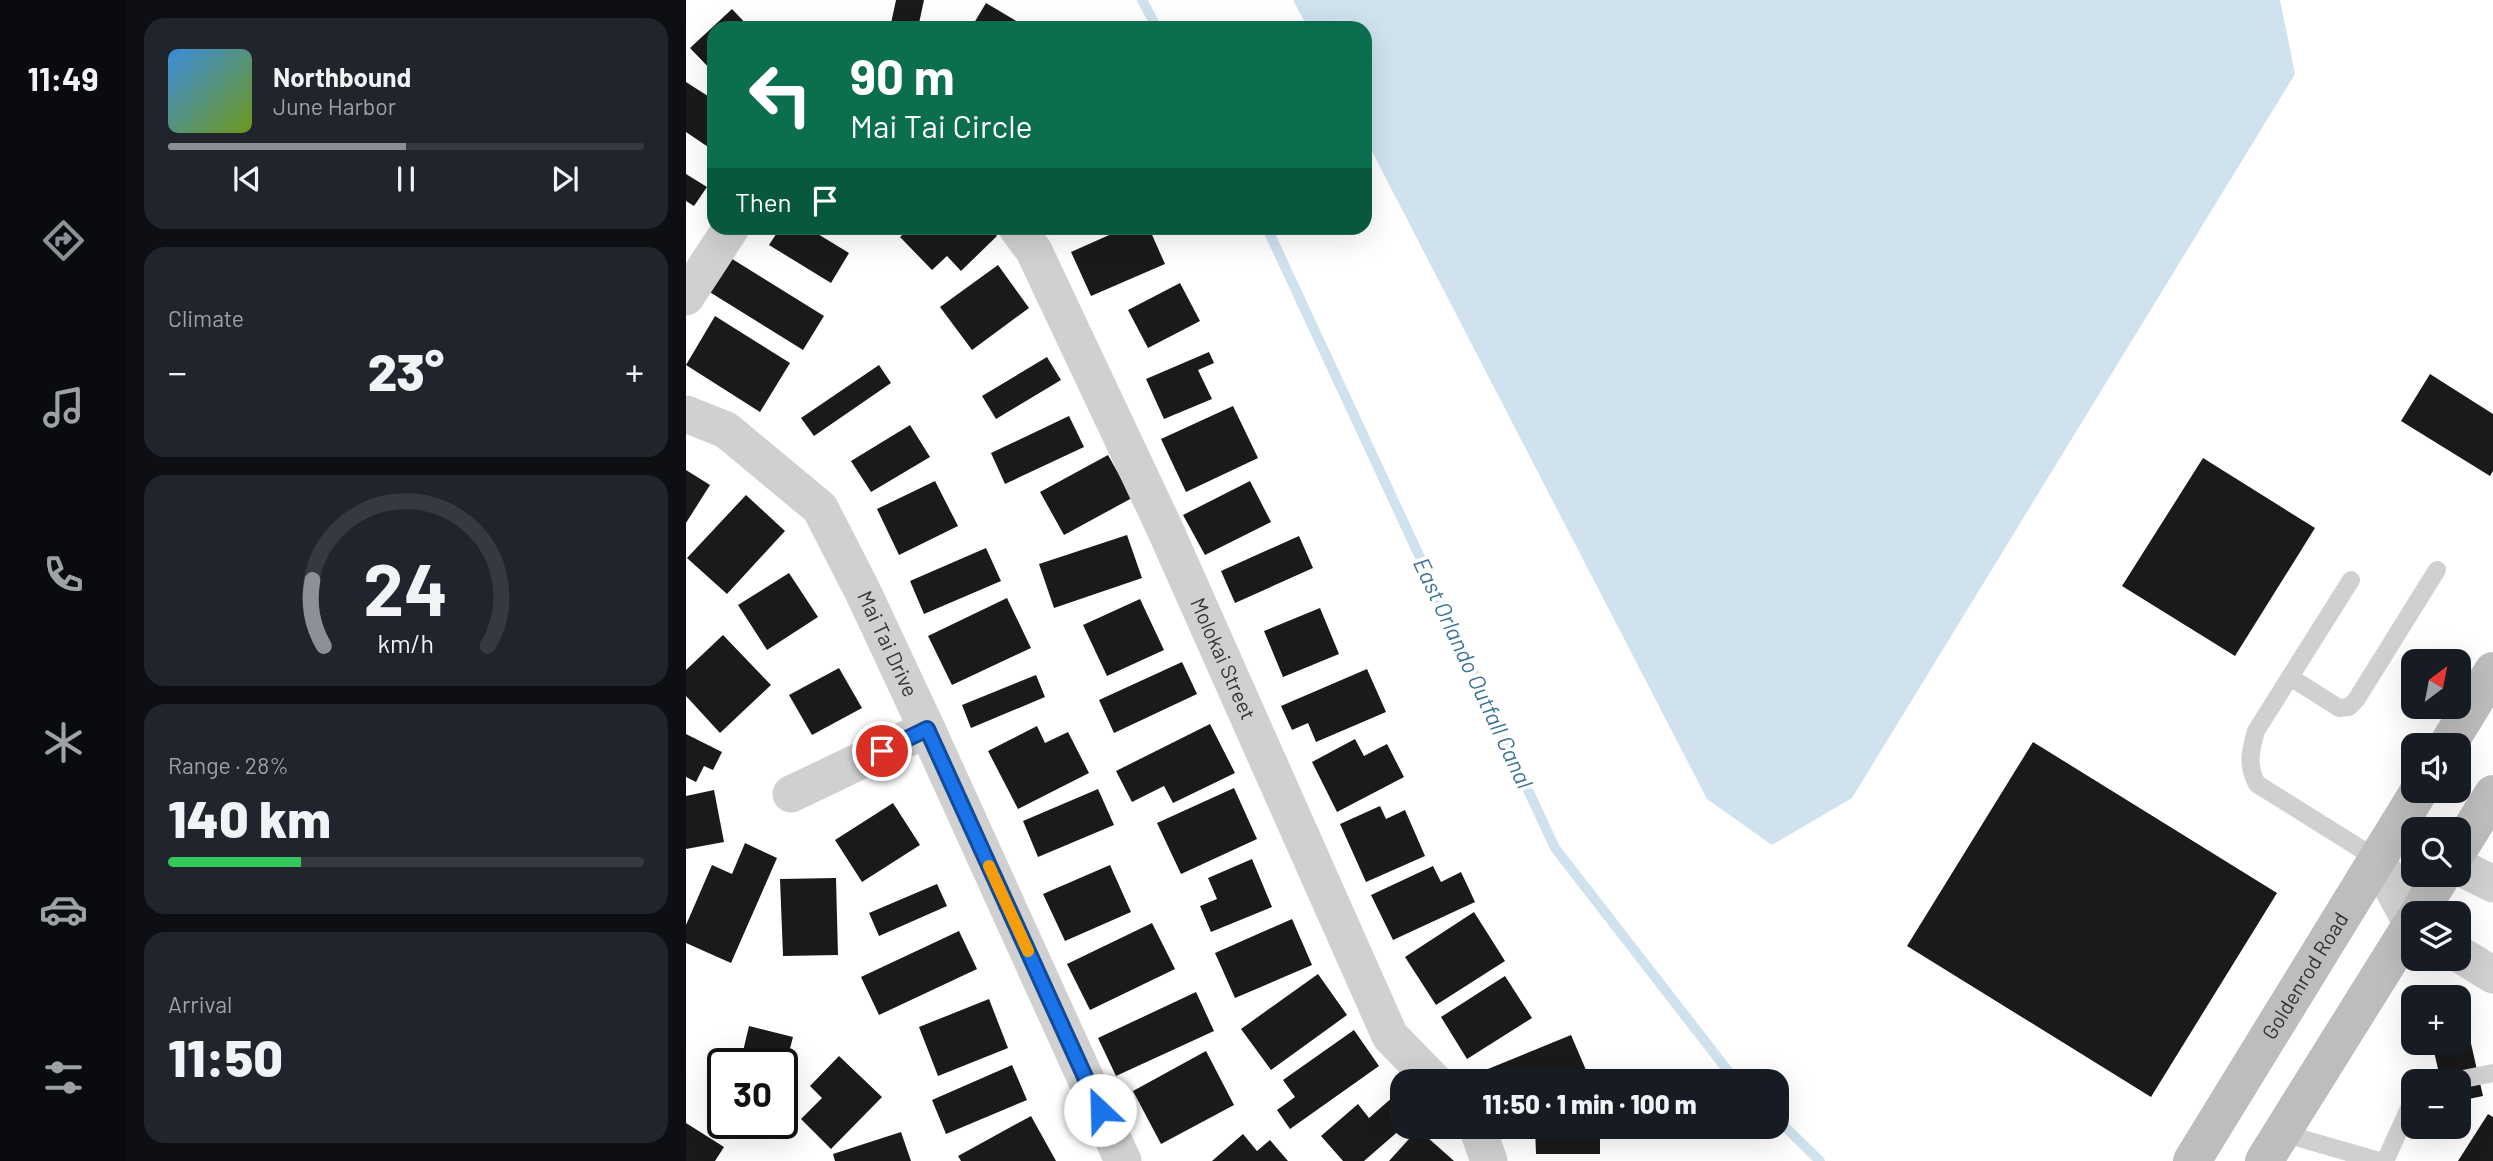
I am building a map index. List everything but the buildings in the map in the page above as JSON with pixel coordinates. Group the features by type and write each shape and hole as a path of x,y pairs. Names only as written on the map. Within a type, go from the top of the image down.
{"main road":[{"path":"2455,733 2493,671"},
{"path":"2471,830 2493,794"},
{"name":"Goldenrod Road","path":"2192,1161 2395,860 2415,803"},
{"path":"2273,1147 2401,943"}],"street":[{"path":"686,297 726,235"},
{"name":"Molokai Street","path":"1022,235 1034,250 1158,515 1390,1036 1422,1069"},
{"name":"Mai Tai Drive","path":"686,414 726,430 820,508 927,729 1123,1161"},
{"path":"791,794 927,729"},
{"path":"2395,860 2408,901"},
{"path":"2471,873 2493,884"},
{"path":"2471,961 2493,975"},
{"path":"1481,1139 1489,1161"}],"lane":[{"path":"2290,677 2339,708 2349,707 2356,701 2437,570"},
{"path":"2351,580 2256,732 2250,753 2250,771 2257,784 2395,860"},
{"path":"2471,1077 2493,1073"},
{"path":"2385,1161 2401,1126"},
{"path":"2273,1147 2379,1161"}],"water":[{"path":"1293,0 2280,0 2295,74 1852,798 1772,845 1707,799 1372,152 1372,21 1304,21"}],"waterway":[{"name":"East Orlando Outfall Canal","path":"1142,0 1153,21"},
{"name":"East Orlando Outfall Canal","path":"1270,235 1555,848 1726,1069"},
{"name":"East Orlando Outfall Canal","path":"1789,1131 1820,1161"}],"slow traffic":[{"path":"989,866 1028,951"}],"route":[{"path":"882,751 927,729 1100,1110"}]}
